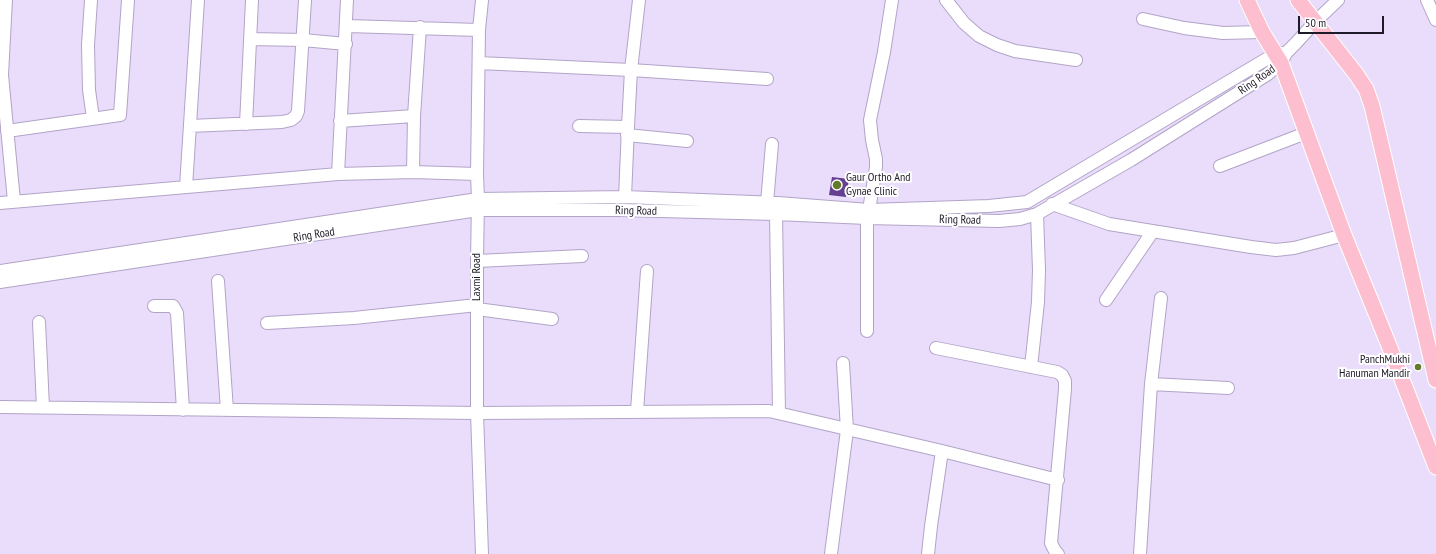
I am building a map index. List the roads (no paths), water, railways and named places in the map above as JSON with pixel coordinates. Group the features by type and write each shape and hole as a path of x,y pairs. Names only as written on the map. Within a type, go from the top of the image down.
{"main road":[{"path":"1247,0 1262,32 1281,57 1306,133 1344,235 1436,467"},
{"path":"1298,0 1316,21 1366,89 1372,106 1433,359 1436,380"}],"street":[{"path":"6,0 2,75 14,201"},
{"path":"92,0 88,46 89,90 93,118"},
{"path":"7,131 120,114 128,0"},
{"path":"186,186 198,0"},
{"path":"246,124 252,0"},
{"path":"190,126 282,122 291,120 296,116 298,111 305,0"},
{"path":"338,174 340,121 347,26 347,0"},
{"name":"Laxmi Road","path":"482,0 479,30 478,205 476,261 477,413 482,554"},
{"path":"625,197 631,70 639,0"},
{"path":"867,331 868,214 876,167 870,120 884,52 892,0"},
{"path":"946,0 964,23 979,36 997,45 1015,51 1076,60"},
{"path":"1281,57 1338,0"},
{"path":"1427,0 1436,20"},
{"path":"1144,19 1184,28 1223,33 1262,32"},
{"path":"347,26 479,30"},
{"path":"413,172 414,116 420,28"},
{"path":"250,39 303,40 346,44"},
{"name":"Ring Road","path":"0,271 478,205 625,197 767,203 868,214 1026,202 1281,57"},
{"name":"Ring Road","path":"0,282 478,205 776,214 868,214 1000,221 1020,219 1036,214 1131,160 1199,118 1255,82 1281,57"},
{"path":"479,63 631,70 767,79"},
{"path":"340,121 414,116"},
{"path":"579,126 627,131 687,142"},
{"path":"1220,166 1306,133"},
{"path":"767,203 772,144"},
{"path":"0,203 338,174 413,172 477,174"},
{"path":"1052,204 1109,224 1276,250 1294,248 1344,235"},
{"path":"776,214 779,413"},
{"path":"1031,367 1038,302 1036,214"},
{"path":"1106,300 1153,232"},
{"path":"476,261 582,256"},
{"path":"637,411 647,271"},
{"path":"218,281 227,410"},
{"path":"1140,554 1151,384 1161,298"},
{"path":"154,306 173,306 177,313 183,410"},
{"path":"267,323 354,318 477,307 552,319"},
{"path":"39,322 43,407"},
{"path":"936,348 1057,372 1062,375 1065,381 1058,480 1051,543 1058,554"},
{"path":"831,554 847,430 843,363"},
{"path":"1151,384 1228,388"},
{"path":"0,407 477,413 769,411 1058,480"},
{"path":"928,554 930,526 942,452"}],"place":[{"name":"Gaur Ortho And Gynae Clinic","path":"837,185"},
{"name":"PanchMukhi Hanuman Mandir","path":"1418,367"}]}
